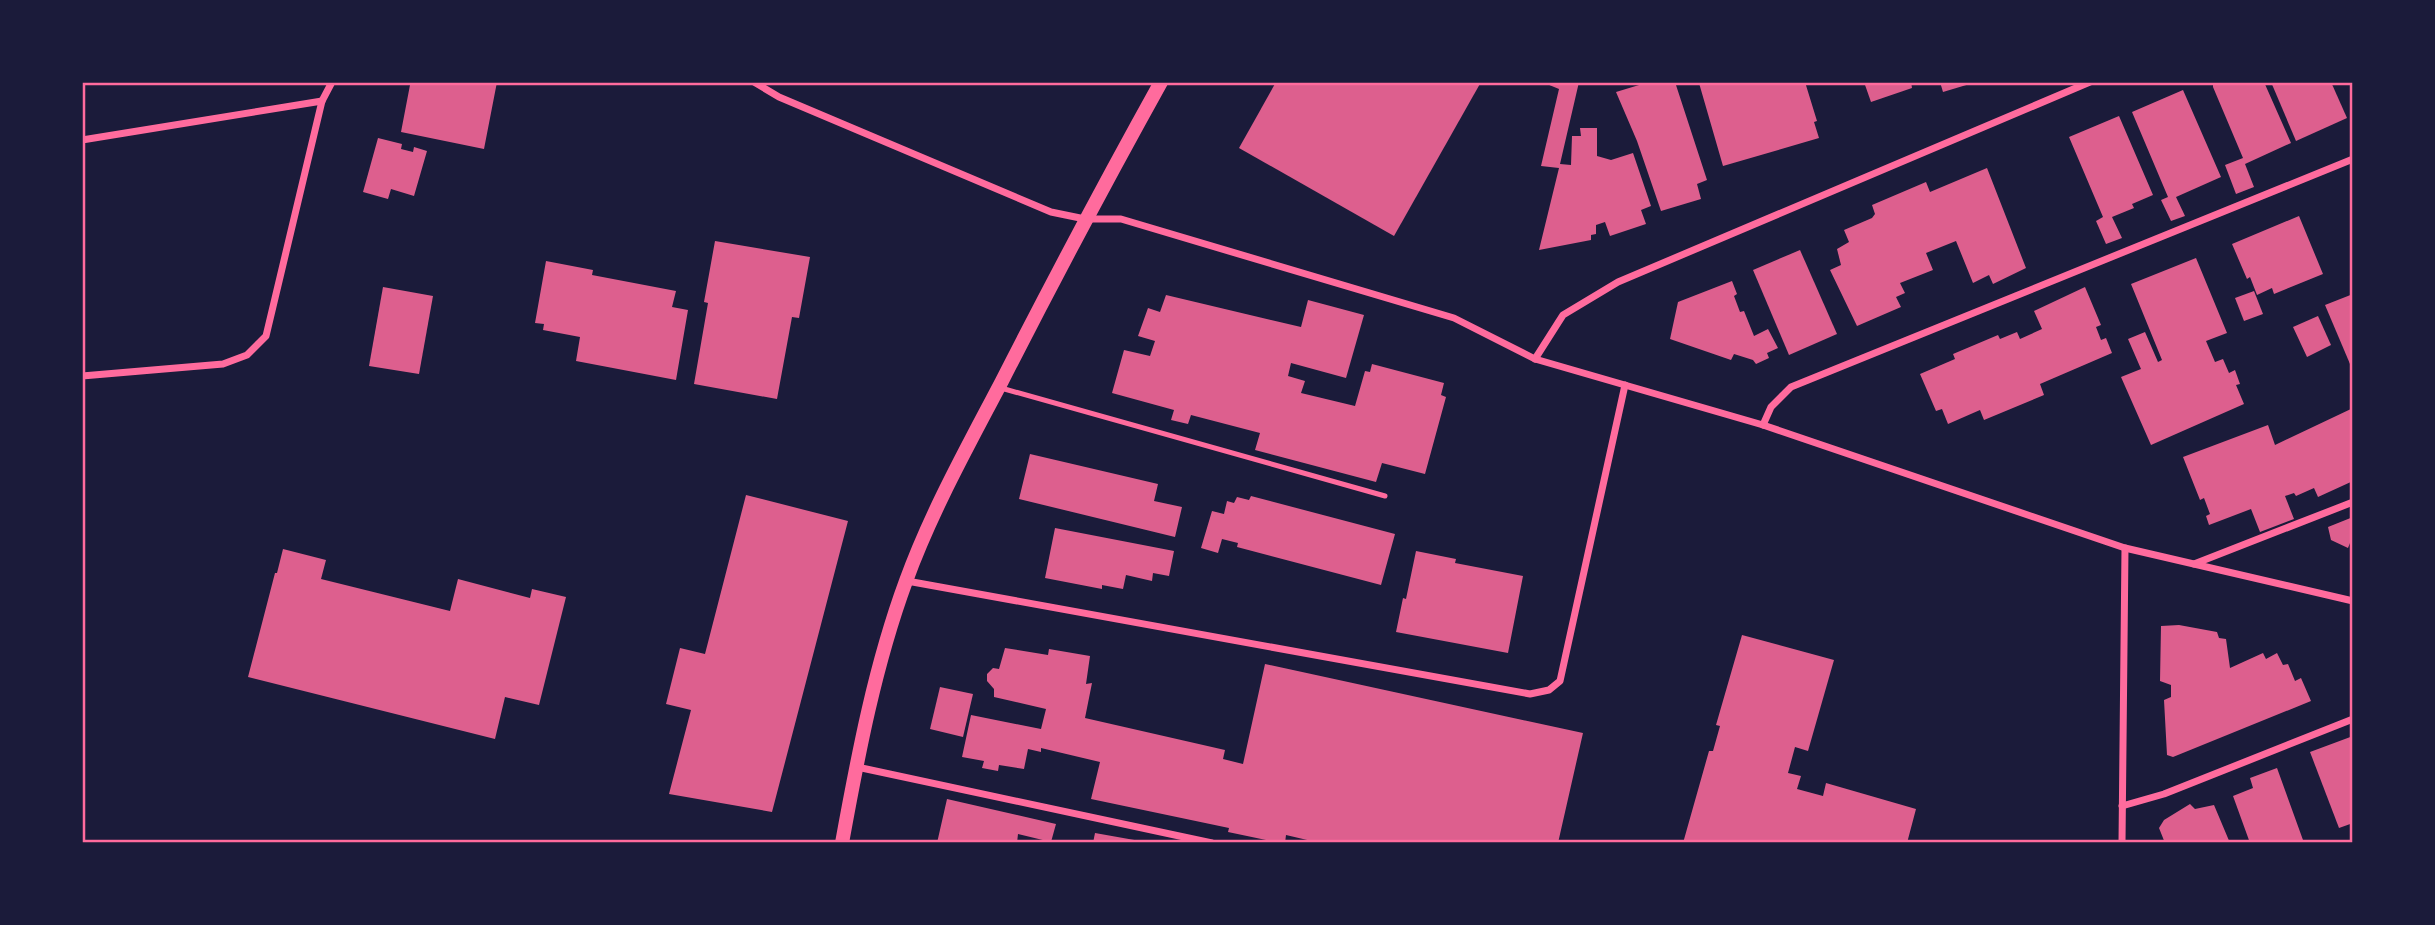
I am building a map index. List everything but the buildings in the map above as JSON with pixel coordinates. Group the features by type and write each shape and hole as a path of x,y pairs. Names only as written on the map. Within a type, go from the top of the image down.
{"main road":[{"path":"842,843 856,766 881,664 906,581 960,460 1085,219 1161,82"}],"street":[{"path":"82,376 223,364 247,355 266,336 322,100 332,82"},
{"path":"754,82 779,97 1051,212 1085,219 1121,219 1454,318 1535,359 1763,425 2125,548 2353,601"},
{"path":"1535,359 1563,315 1618,282 2090,82"},
{"path":"82,140 322,100"},
{"path":"1763,425 1771,407 1791,387 2353,159"},
{"path":"906,581 1530,694 1549,690 1560,681 1625,385"},
{"path":"2193,564 2353,502"},
{"path":"2122,843 2125,548"},
{"path":"2122,806 2164,794 2353,719"},
{"path":"856,766 1212,843"}],"lane":[{"path":"998,387 1385,496"}]}
